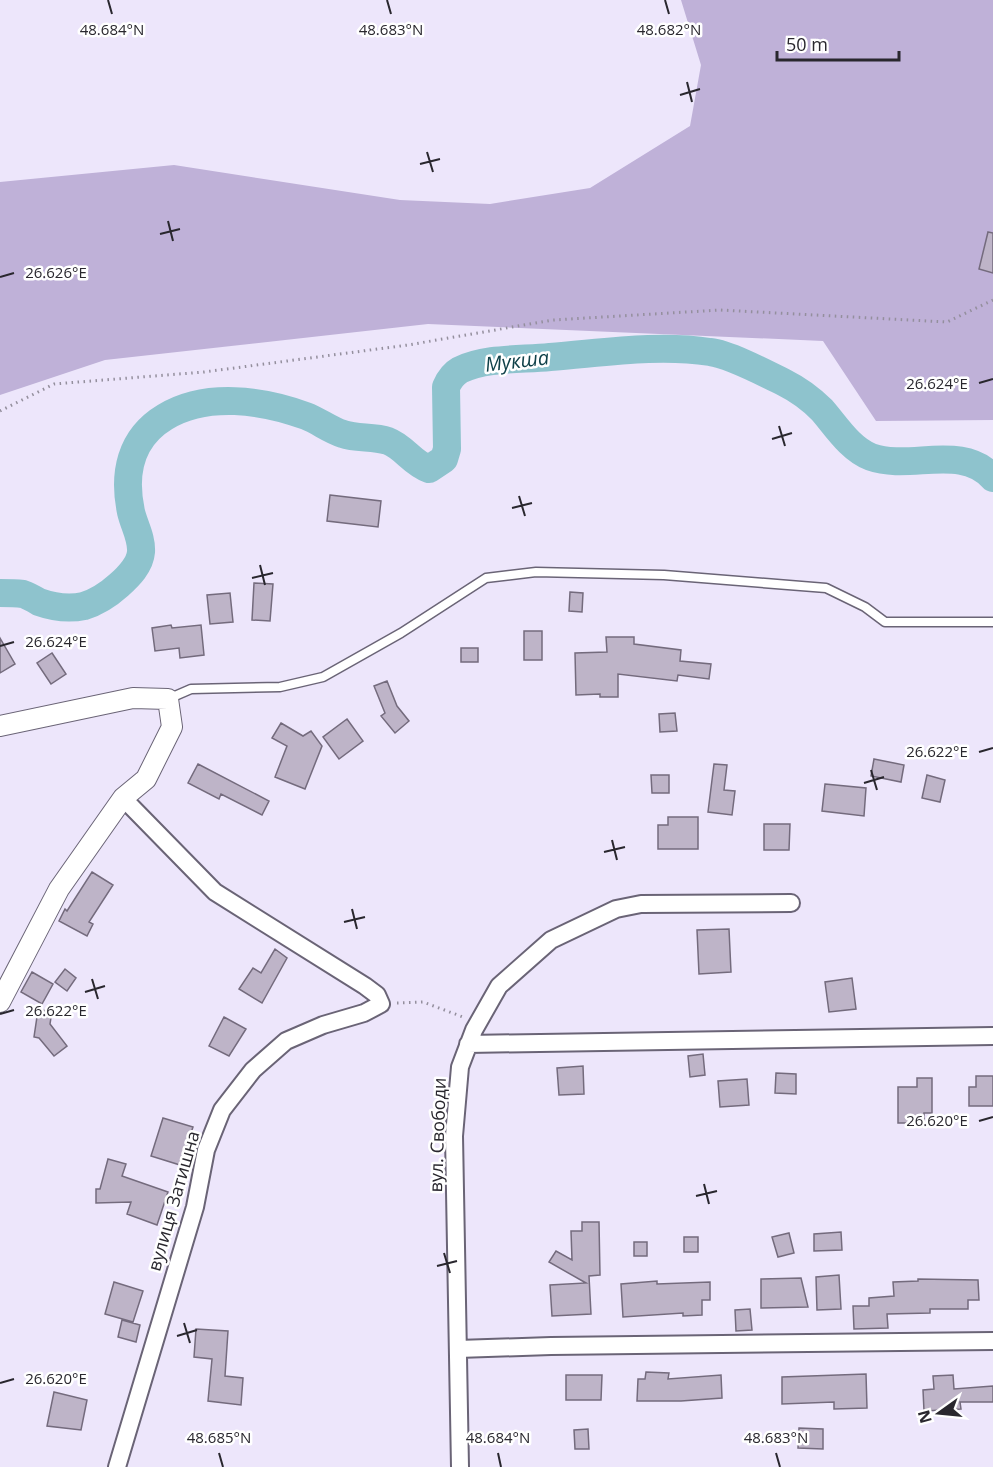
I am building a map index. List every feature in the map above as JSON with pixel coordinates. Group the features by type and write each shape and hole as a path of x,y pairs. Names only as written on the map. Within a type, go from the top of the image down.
{"street":[{"path":"0,726 133,698 168,699 172,726 146,779 123,798 59,889 0,1002"},
{"path":"123,798 215,892 366,986 377,995 381,1004"},
{"name":"вул. Свободи","path":"460,1467 454,1136 460,1066 478,1023 500,986 551,940 616,909 641,904 791,903"},
{"name":"вулиця Затишна","path":"117,1467 195,1207 206,1150 222,1110 253,1070 286,1041 323,1025 364,1013 381,1004"},
{"path":"468,1044 993,1036"},
{"path":"458,1349 993,1341"}],"lane":[{"path":"168,699 191,689 280,687 323,677 401,633 486,578 536,572 664,575 826,588 865,607 885,622 993,622"}],"path":[{"path":"0,411 54,384 204,372 408,345 553,320 720,310 947,322 993,300"},
{"path":"381,1004 423,1002 478,1023"}],"shaded area":[{"path":"681,0 993,0 993,420 876,421 823,341 428,324 105,360 0,395 0,182 174,165 400,200 490,204 590,188 690,126 701,65"}],"building":[{"path":"988,232 993,233 993,273 979,269"},
{"path":"330,495 381,501 378,527 327,521"},
{"path":"254,583 273,584 270,621 252,620"},
{"path":"570,592 583,593 582,612 569,611"},
{"path":"230,593 233,622 210,624 207,595"},
{"path":"171,625 172,628 201,625 204,655 180,658 179,648 155,651 152,628"},
{"path":"524,631 542,631 542,660 524,660"},
{"path":"606,637 634,637 634,644 681,650 680,661 711,664 709,679 678,675 677,681 618,674 618,697 600,697 600,694 576,695 575,653 607,652"},
{"path":"0,638 15,664 0,673"},
{"path":"461,648 478,648 478,662 461,662"},
{"path":"52,653 66,674 51,684 37,663"},
{"path":"387,681 397,706 409,721 395,733 381,716 385,713 374,686"},
{"path":"675,713 677,731 660,732 659,714"},
{"path":"347,719 363,741 339,759 323,737"},
{"path":"281,723 303,736 311,731 322,746 305,789 275,777 287,746 272,738"},
{"path":"874,759 904,765 901,782 871,776"},
{"path":"198,764 269,801 262,815 221,794 219,799 188,783"},
{"path":"714,764 727,765 724,790 735,791 732,815 708,812"},
{"path":"651,775 669,775 669,793 652,793"},
{"path":"927,775 945,780 940,802 922,798"},
{"path":"825,784 866,788 864,816 822,811"},
{"path":"668,817 698,817 698,849 658,849 658,825 668,825"},
{"path":"764,824 790,824 789,850 764,850"},
{"path":"92,872 113,885 89,922 93,924 87,936 59,921"},
{"path":"729,929 731,972 699,974 697,930"},
{"path":"275,949 287,958 262,1003 239,989 253,968 261,973"},
{"path":"65,969 76,978 67,991 55,982"},
{"path":"32,972 53,984 42,1004 21,992"},
{"path":"852,978 856,1009 829,1012 825,982"},
{"path":"38,1010 52,1011 50,1024 67,1046 54,1056 39,1038 34,1037"},
{"path":"224,1017 246,1029 229,1056 209,1046"},
{"path":"703,1054 705,1075 690,1077 688,1056"},
{"path":"583,1066 584,1094 559,1095 557,1068"},
{"path":"776,1073 796,1074 796,1094 775,1093"},
{"path":"976,1076 993,1076 993,1106 969,1106 969,1087 976,1087"},
{"path":"917,1078 932,1078 932,1113 924,1113 924,1123 898,1123 898,1087 917,1087"},
{"path":"747,1079 749,1105 720,1107 718,1081"},
{"path":"163,1118 193,1127 180,1165 151,1156"},
{"path":"108,1159 126,1164 122,1176 168,1192 157,1225 127,1214 131,1202 96,1203 96,1189 100,1189"},
{"path":"582,1222 599,1222 600,1275 589,1276 591,1314 552,1316 550,1285 586,1283 549,1262 556,1251 572,1260 571,1231 582,1231"},
{"path":"841,1232 842,1250 814,1251 814,1234"},
{"path":"789,1233 794,1253 778,1257 772,1237"},
{"path":"684,1237 698,1237 698,1252 684,1252"},
{"path":"634,1242 647,1242 647,1256 634,1256"},
{"path":"839,1275 841,1309 817,1310 816,1277"},
{"path":"801,1278 808,1307 761,1308 761,1279"},
{"path":"918,1279 978,1280 979,1300 968,1300 968,1309 930,1309 930,1313 887,1314 888,1328 854,1329 853,1306 869,1306 869,1298 894,1296 893,1282 918,1281"},
{"path":"657,1281 657,1284 710,1282 710,1300 702,1300 702,1315 683,1316 683,1313 623,1317 621,1284"},
{"path":"114,1282 143,1291 133,1322 105,1314"},
{"path":"750,1309 752,1330 736,1331 735,1310"},
{"path":"122,1320 140,1325 136,1342 118,1337"},
{"path":"196,1329 228,1331 225,1376 243,1378 241,1405 208,1401 212,1359 194,1357"},
{"path":"646,1372 669,1373 668,1379 721,1375 722,1398 637,1401 638,1379 645,1379"},
{"path":"866,1374 867,1408 834,1409 834,1402 782,1404 782,1377"},
{"path":"566,1375 602,1375 601,1400 566,1400"},
{"path":"953,1375 954,1389 993,1386 993,1402 960,1402 961,1409 924,1411 923,1390 934,1389 933,1376"},
{"path":"54,1392 87,1400 81,1430 47,1426"},
{"path":"799,1428 823,1429 823,1449 798,1448"},
{"path":"588,1429 589,1449 575,1449 574,1430"}],"waterway":[{"name":"Мукша","path":"0,593 23,594 39,602 56,606 79,607 103,597 127,578 136,566 141,552 129,498 128,484 132,458 144,435 165,417 181,409 216,401 235,401 289,410 343,434 388,441 429,469 444,459 447,449 446,387 448,382 460,370 493,361 650,349 710,352 748,365 800,392 822,410 856,449 871,457 902,461 966,462 980,468 993,478"}]}
